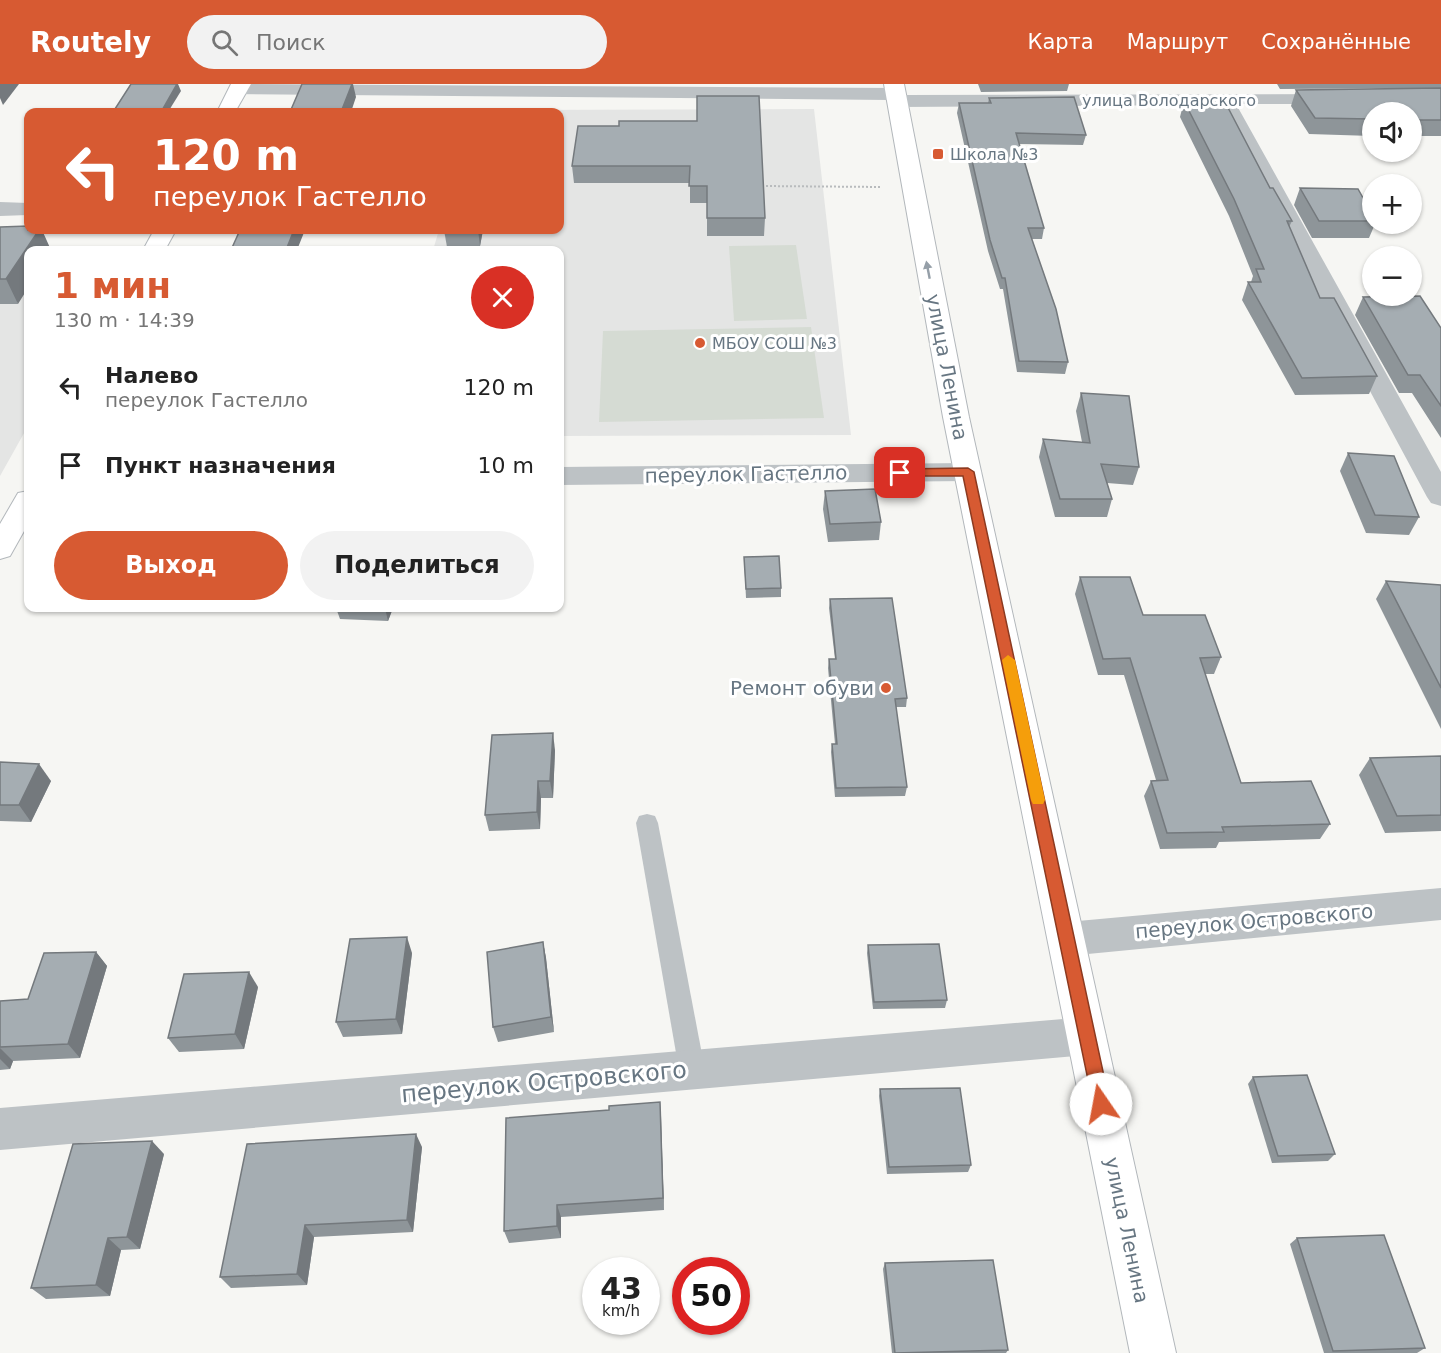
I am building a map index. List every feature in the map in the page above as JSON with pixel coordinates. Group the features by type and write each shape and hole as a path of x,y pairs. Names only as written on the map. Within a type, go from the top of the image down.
{"main road":[{"path":"228,108 239,87"},
{"name":"улица Ленина","path":"896,93 912,187 968,472 1153,1353"},
{"path":"0,549 15,513"}],"street":[{"name":"улица Володарского","path":"239,87 1234,94 1360,98"},
{"path":"1234,94 1441,497"},
{"path":"0,209 24,209"},
{"name":"переулок Гастелло","path":"564,476 968,472"},
{"name":"переулок Островского","path":"1067,939 1441,904"},
{"name":"переулок Островского","path":"0,1129 1088,1036"}],"lane":[{"path":"647,823 692,1070"}],"path":[{"path":"762,186 912,187"}],"shaded area":[{"name":"МБОУ СОШ №3","path":"814,109 851,435 564,436 564,246 434,246 438,234 564,234 564,110"},
{"path":"796,245 807,319 734,321 729,246"},
{"path":"0,249 24,249 24,433 0,476"},
{"path":"811,327 824,418 599,422 603,331"}],"building":[{"path":"131,84 177,84 163,108 116,108"},
{"path":"302,84 352,84 343,108 292,108"},
{"path":"1441,88 1441,120 1422,120 1422,102 1362,102 1362,119 1315,118 1296,90"},
{"path":"697,96 759,96 765,218 707,218 707,186 689,186 690,166 572,166 578,126 619,126 619,121 697,121"},
{"path":"1074,97 1086,135 1016,133 1044,228 1028,228 1056,309 1068,362 1019,361 1005,278 1002,278 990,240 959,103 991,103 989,98"},
{"path":"1224,100 1270,188 1273,188 1292,221 1287,221 1320,298 1334,298 1377,376 1302,378 1248,282 1261,282 1256,269 1264,269 1234,199 1184,101"},
{"path":"1300,188 1358,189 1362,196 1362,221 1319,221"},
{"path":"24,226 24,234 36,234 28,246 24,246 24,252 6,279 0,279 0,227"},
{"path":"238,234 292,234 288,246 233,246"},
{"path":"1422,299 1441,328 1441,406 1420,375 1408,375 1368,306 1422,306"},
{"path":"1081,393 1129,396 1139,467 1101,464 1112,499 1060,499 1043,439 1090,443"},
{"path":"1348,453 1394,456 1419,517 1375,515"},
{"path":"875,489 881,522 830,524 825,491"},
{"path":"779,556 781,588 746,589 744,557"},
{"path":"1080,577 1130,577 1143,615 1205,615 1221,657 1200,658 1241,783 1311,781 1330,824 1222,827 1224,832 1167,833 1151,781 1168,780 1130,658 1103,659"},
{"path":"1386,581 1441,585 1441,688"},
{"path":"892,598 907,698 895,699 907,787 836,788 832,744 837,744 829,659 836,659 830,599"},
{"path":"553,733 550,781 538,781 537,812 485,815 492,735"},
{"path":"1441,756 1441,815 1397,816 1370,758"},
{"path":"0,762 39,764 19,805 0,805"},
{"path":"407,937 396,1019 336,1022 350,939"},
{"path":"543,942 551,1017 493,1027 487,952"},
{"path":"939,944 947,1000 874,1002 868,945"},
{"path":"96,952 68,1044 0,1047 0,1001 28,999 44,953"},
{"path":"249,972 235,1034 168,1038 184,974"},
{"path":"1307,1075 1335,1154 1278,1156 1253,1077"},
{"path":"960,1088 971,1165 889,1167 880,1089"},
{"path":"660,1102 663,1198 557,1205 557,1226 504,1231 506,1118 609,1110 609,1106"},
{"path":"416,1134 407,1220 305,1225 297,1274 220,1277 247,1144"},
{"path":"152,1141 127,1237 108,1238 96,1285 31,1288 73,1144"},
{"path":"1384,1235 1425,1348 1333,1351 1297,1238"},
{"path":"993,1260 1008,1350 895,1353 885,1263"}],"slow traffic":[{"path":"1008,660 1038,800"}],"place":[{"name":"Школа №3","path":"938,154"},
{"name":"МБОУ СОШ №3","path":"700,343"},
{"name":"Ремонт обуви","path":"886,688"}],"route":[{"path":"900,473 968,472 1101,1104"}]}
